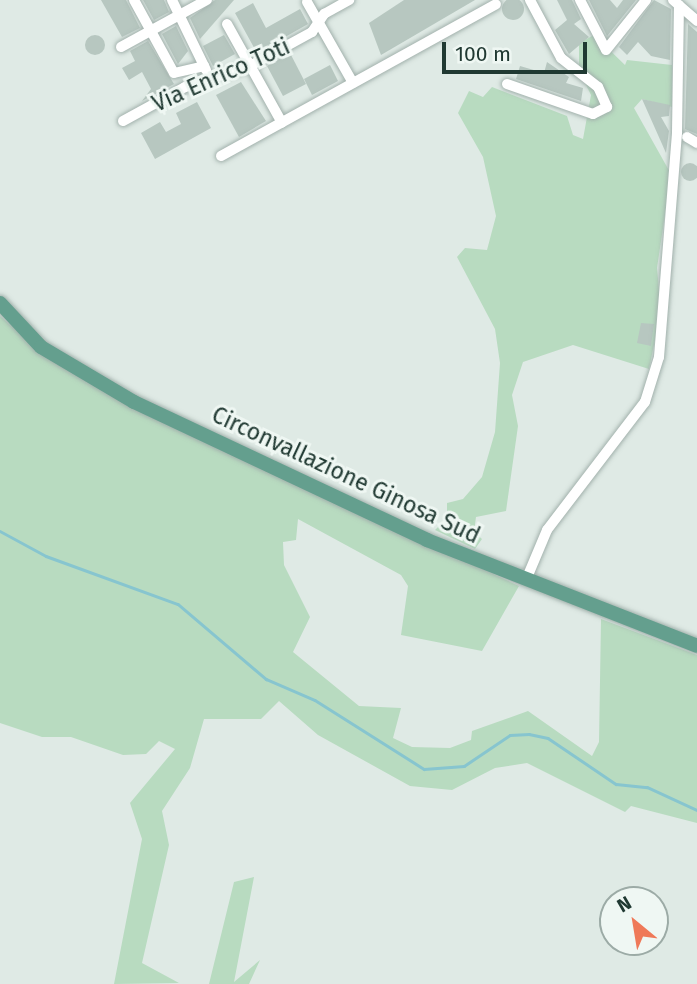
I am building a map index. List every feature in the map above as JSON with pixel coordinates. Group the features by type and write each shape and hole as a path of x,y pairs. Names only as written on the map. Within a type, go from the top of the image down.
{"main road":[{"name":"Circonvallazione Ginosa Sud","path":"0,303 41,347 134,402 526,580 697,646"}],"street":[{"path":"134,0 174,73 204,66"},
{"path":"172,0 211,78"},
{"path":"121,47 207,0"},
{"name":"Via Enrico Toti","path":"123,121 211,78 250,66 319,24 349,0"},
{"path":"507,84 593,114 607,107 598,87 561,58 530,0"},
{"path":"580,0 606,50 646,0"},
{"path":"307,2 353,83"},
{"path":"676,3 697,21"},
{"path":"526,580 547,530 645,402 659,357 677,132 676,3"},
{"path":"222,156 497,6"},
{"path":"226,24 282,123"}],"green space":[{"path":"594,35 625,65 627,60 672,65 672,107 642,99 634,108 671,174 657,268 661,311 649,369 573,345 523,362 512,395 518,426 506,511 476,517 474,532 482,539 475,549 435,530 447,518 447,503 463,499 482,477 495,432 500,363 495,329 457,257 465,248 487,250 496,216 483,157 458,113 469,91 483,97 492,87 567,116 573,135 583,139 591,95 579,71 579,43"},
{"path":"0,316 48,358 134,407 519,586 482,651 401,635 408,586 401,575 298,519 296,540 283,542 284,565 310,617 293,652 359,706 401,708 393,738 412,747 450,748 471,740 472,731 528,711 592,756 599,742 601,619 697,655 697,823 631,806 625,812 527,763 495,768 452,790 410,786 318,735 279,701 261,719 204,719 190,768 162,811 169,845 142,963 179,983 114,984 142,839 130,803 175,749 159,741 146,754 123,755 71,737 42,737 0,723"},
{"path":"254,877 234,982 260,960 249,984 209,984 234,882"}],"building":[{"path":"513,-2 523,5 524,9 517,19 513,20 503,13 502,9 509,-1"},
{"path":"101,0 126,0 140,28 122,37"},
{"path":"143,0 164,0 169,12 154,20"},
{"path":"215,0 234,0 200,39 190,18"},
{"path":"404,0 475,0 381,55 369,23"},
{"path":"557,0 572,0 581,19 574,24 589,37 569,54 555,30 567,20"},
{"path":"589,0 610,0 617,8 623,0 636,0 607,36"},
{"path":"654,0 671,9 670,60 651,56 638,42 627,55 619,47"},
{"path":"253,3 266,28 300,9 308,24 257,53 235,13"},
{"path":"688,24 697,32 697,134 685,129"},
{"path":"176,26 188,51 178,64 162,34"},
{"path":"91,35 99,35 105,45 99,55 91,55 85,49 85,41"},
{"path":"224,35 235,54 213,66 203,46"},
{"path":"148,41 174,84 142,101 151,89 142,72 129,80 122,68 135,61 130,51"},
{"path":"290,53 306,84 283,96 267,66"},
{"path":"547,62 569,77 566,83 583,88 581,101 516,79 520,66 544,73"},
{"path":"330,65 338,81 312,95 304,79"},
{"path":"241,82 266,121 239,137 216,95"},
{"path":"642,99 670,105 669,116 661,117 669,131 666,153"},
{"path":"197,102 211,128 155,159 141,133 160,122 166,132 181,124 176,113"},
{"path":"690,163 697,165 697,179 690,181 683,179 681,172 683,165"},
{"path":"641,323 654,324 651,346 637,343"}],"waterway":[{"path":"0,531 46,556 178,604 266,679 315,700 424,769 464,766 510,735 529,734 548,738 616,784 647,787 697,810"}]}
